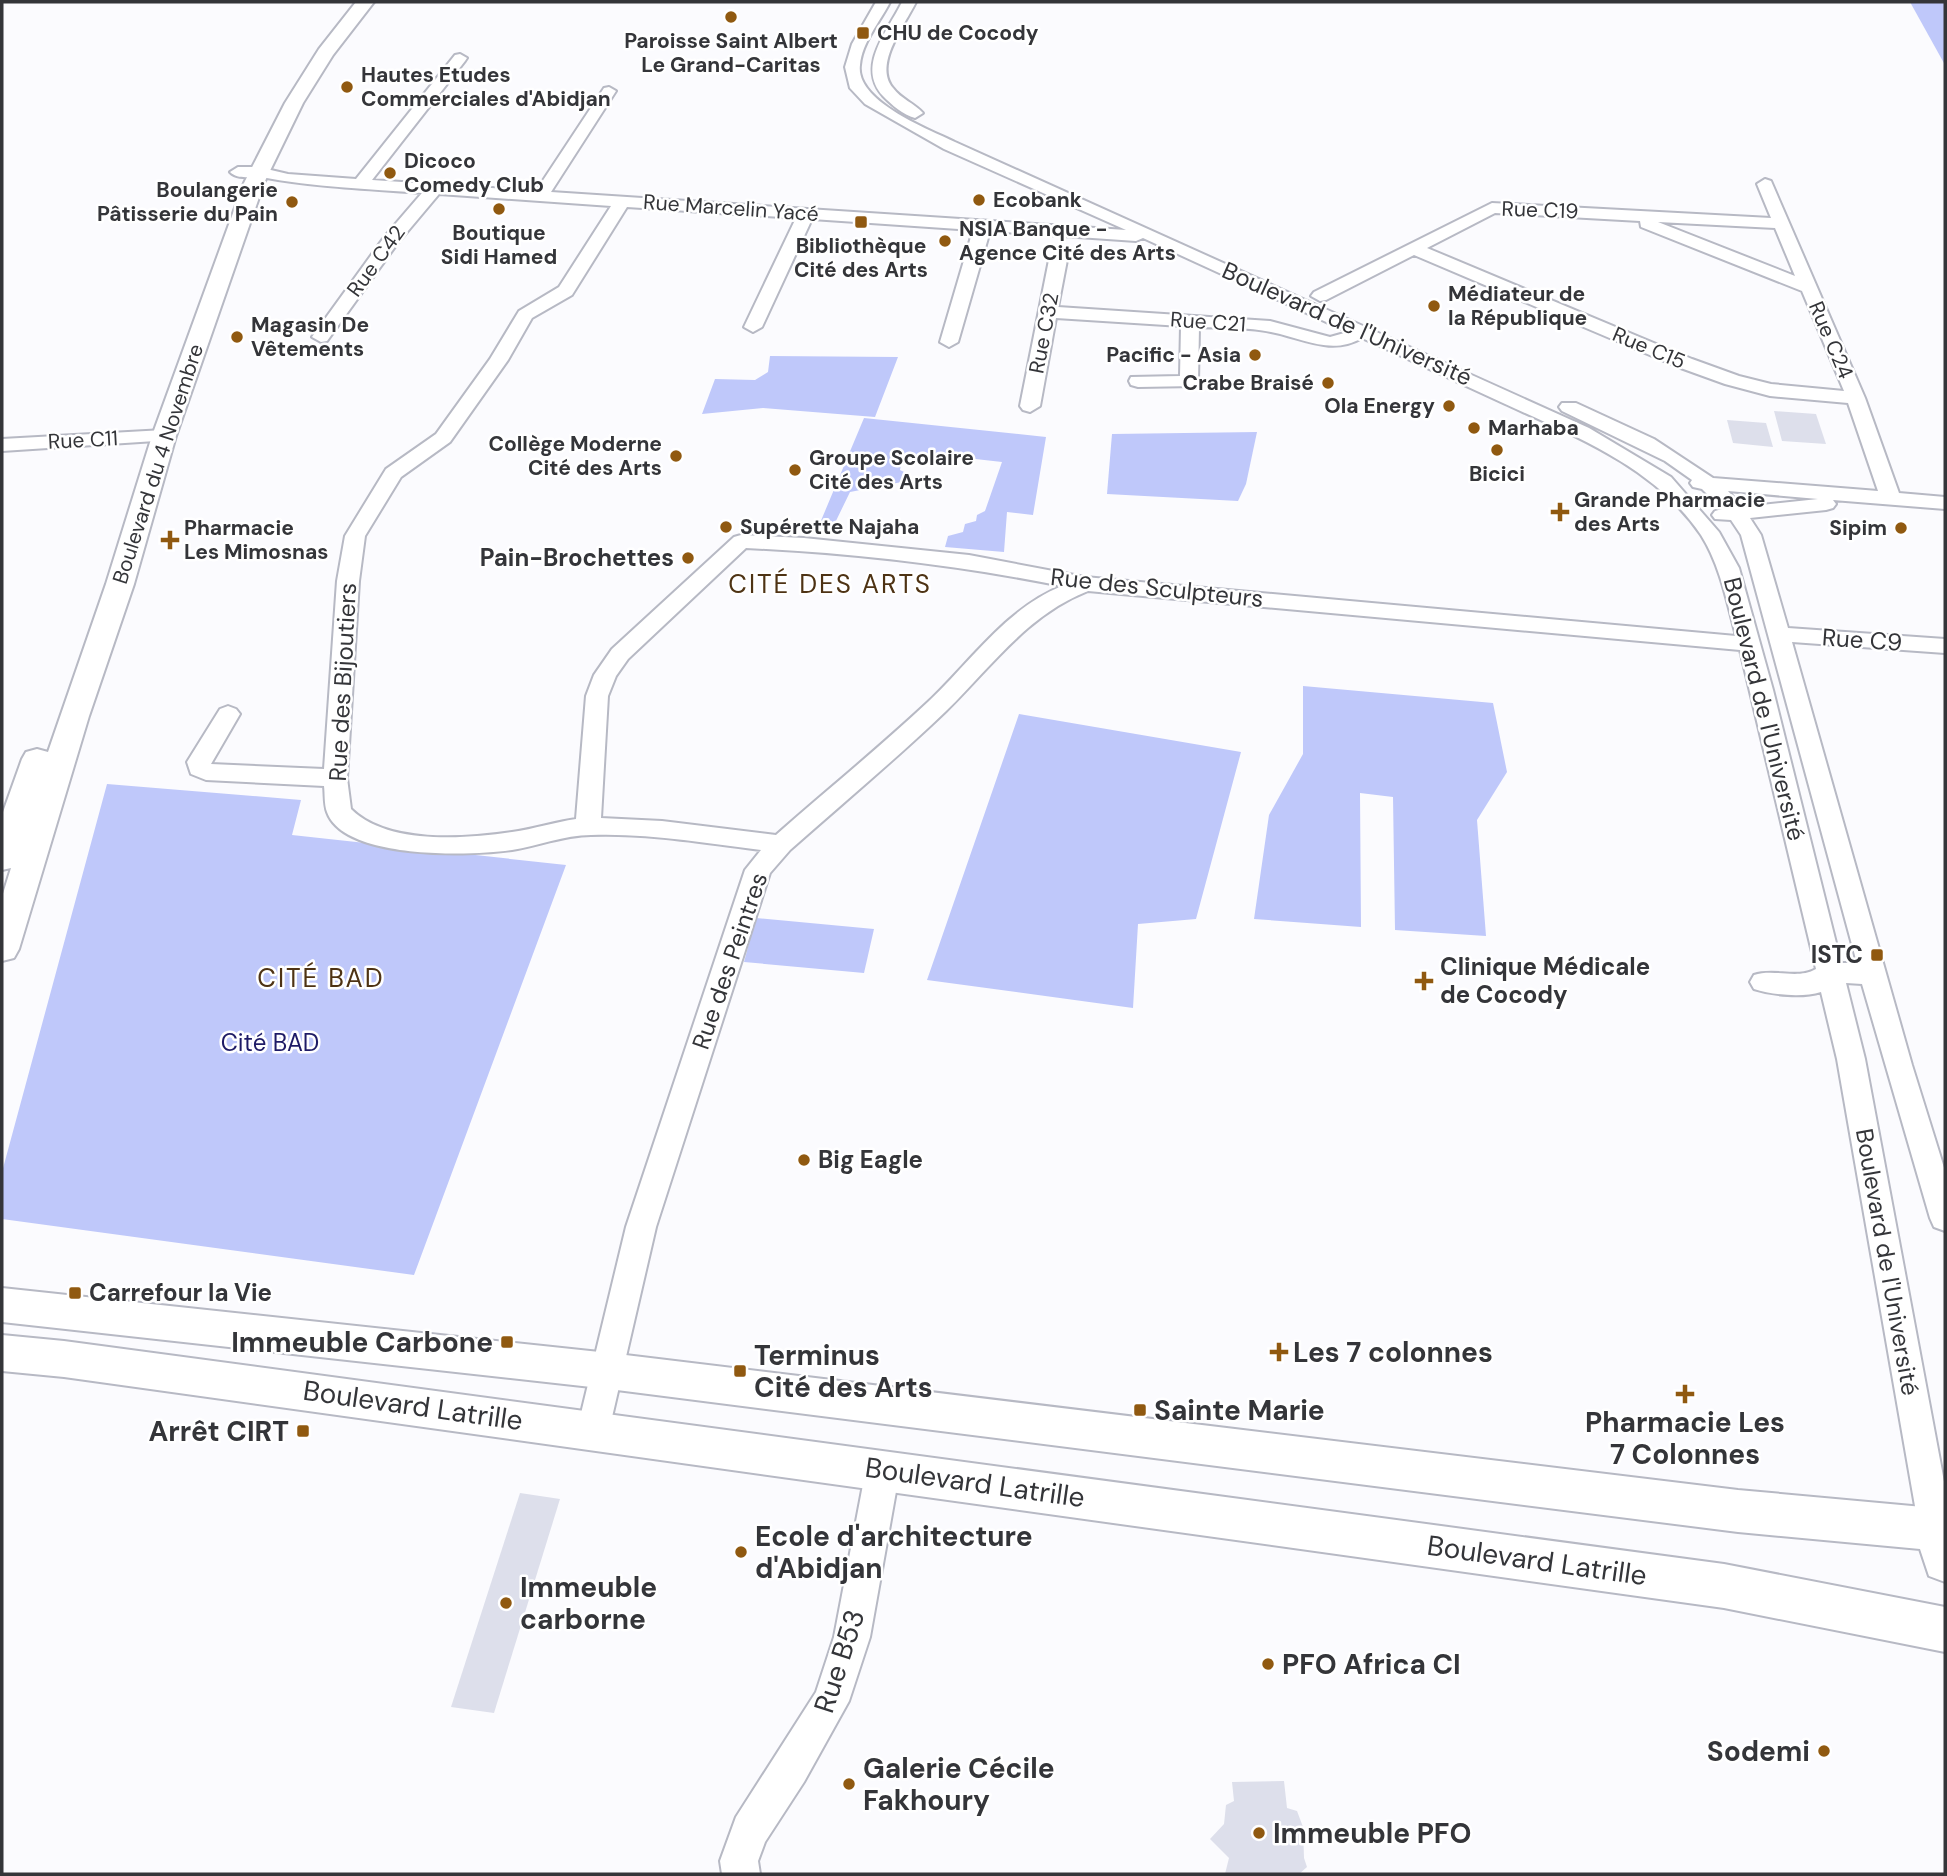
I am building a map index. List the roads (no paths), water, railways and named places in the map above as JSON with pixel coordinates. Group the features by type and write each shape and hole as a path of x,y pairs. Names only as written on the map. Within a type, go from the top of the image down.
{"main road":[{"path":"272,105 314,46 355,2"},
{"name":"Boulevard du 4 Novembre","path":"2,859 128,500 156,436 246,178 310,77 365,2"},
{"name":"Boulevard du 4 Novembre","path":"246,178 247,150"},
{"name":"Boulevard du 4 Novembre","path":"2,949 74,716 120,584 156,436"},
{"name":"Boulevard Latrille","path":"2,1306 609,1371 1724,1510 1942,1540"},
{"path":"64,1359 86,1315"},
{"name":"Boulevard Latrille","path":"2,1353 64,1359 883,1469 1724,1586 1945,1630"}],"street":[{"path":"882,4 908,4"},
{"name":"Boulevard de l'Université","path":"882,4 851,68 856,86 875,106 911,126 1320,296 1601,421 1649,445 1708,481 1737,513 1751,536 1761,566 1873,974 1945,1218"},
{"name":"Boulevard de l'Université","path":"908,4 877,68 881,84 897,101 973,141 1363,331 1582,432 1643,466 1664,481 1712,536 1728,568 1750,644 1826,985 1851,1059 1942,1540"},
{"path":"360,184 460,58"},
{"path":"541,195 609,91"},
{"name":"Rue Marcelin Yacé","path":"246,178 435,188 983,226 1163,233"},
{"name":"Rue C24","path":"1765,184 1856,398 1882,498"},
{"name":"Rue C42","path":"321,337 391,240 435,188"},
{"name":"Rue des Bijoutiers","path":"622,201 566,291 526,315 499,360 443,438 393,473 355,536 348,581 335,778 340,812 362,831 382,838 430,844 474,845 588,826 695,833 781,844"},
{"name":"Rue C19","path":"1320,296 1492,208 1780,223"},
{"path":"753,327 807,213"},
{"path":"1623,214 1808,287"},
{"path":"949,342 983,226"},
{"name":"Rue C15","path":"1412,248 1685,363 1732,380 1770,390 1856,398"},
{"name":"Rue C32","path":"1030,406 1058,260"},
{"name":"Rue C21","path":"1049,312 1270,326 1330,342 1344,341 1363,331"},
{"path":"1138,381 1189,382 1190,320"},
{"name":"Rue C11","path":"2,445 156,436"},
{"path":"1882,498 1716,515 1685,503 1684,486 1708,481 1945,503"},
{"path":"1761,566 1768,537 1777,522 1791,508"},
{"name":"Rue des Sculpteurs","path":"588,826 597,696 605,675 620,654 741,541 804,544 992,565 1085,584 1750,644"},
{"path":"992,565 1032,610"},
{"name":"Rue des Peintres","path":"593,1430 641,1227 758,870 781,844 939,704 1032,610 1061,592 1085,584"},
{"name":"Rue C9","path":"1779,634 1945,646"},
{"path":"228,714 199,762 199,768 206,772 335,778"},
{"path":"1826,985 1873,974"},
{"path":"1763,982 1826,985 1881,1002"},
{"name":"Rue B53","path":"741,1874 739,1861 750,1831 792,1769 831,1701 852,1637 883,1469"}],"place":[{"name":"Paroisse Saint Albert Le Grand-Caritas","path":"731,17"},
{"name":"CHU de Cocody","path":"863,33"},
{"name":"Hautes Etudes Commerciales d'Abidjan","path":"347,87"},
{"name":"Dicoco Comedy Club","path":"390,173"},
{"name":"Ecobank","path":"979,200"},
{"name":"Boulangerie Pâtisserie du Pain","path":"292,202"},
{"name":"Boutique Sidi Hamed","path":"499,209"},
{"name":"Bibliothèque Cité des Arts","path":"861,222"},
{"name":"NSIA Banque - Agence Cité des Arts","path":"945,241"},
{"name":"Médiateur de la République","path":"1434,306"},
{"name":"Magasin De Vêtements","path":"237,337"},
{"name":"Pacific - Asia","path":"1255,355"},
{"name":"Crabe Braisé","path":"1328,383"},
{"name":"Ola Energy","path":"1449,406"},
{"name":"Marhaba","path":"1474,428"},
{"name":"Bicici","path":"1497,450"},
{"name":"Collège Moderne Cité des Arts","path":"676,456"},
{"name":"Groupe Scolaire Cité des Arts","path":"795,470"},
{"name":"Grande Pharmacie des Arts","path":"1560,512"},
{"name":"Supérette Najaha","path":"726,527"},
{"name":"Sipim","path":"1901,528"},
{"name":"Pharmacie Les Mimosnas","path":"170,540"},
{"name":"Pain-Brochettes","path":"688,558"},
{"name":"ISTC","path":"1877,955"},
{"name":"Clinique Médicale de Cocody","path":"1424,981"},
{"name":"Big Eagle","path":"804,1160"},
{"name":"Carrefour la Vie","path":"75,1293"},
{"name":"Immeuble Carbone","path":"507,1342"},
{"name":"Les 7 colonnes","path":"1279,1352"},
{"name":"Terminus Cité des Arts","path":"740,1371"},
{"name":"Pharmacie Les 7 Colonnes","path":"1685,1394"},
{"name":"Sainte Marie","path":"1140,1410"},
{"name":"Arrêt CIRT","path":"303,1431"},
{"name":"Ecole d'architecture d'Abidjan","path":"741,1552"},
{"name":"Immeuble carborne","path":"506,1603"},
{"name":"PFO Africa CI","path":"1268,1664"},
{"name":"Sodemi","path":"1824,1751"},
{"name":"Galerie Cécile Fakhoury","path":"849,1784"},
{"name":"Immeuble PFO","path":"1259,1833"}],"district":[{"name":"CITÉ DES ARTS","path":"830,584"},
{"name":"CITÉ BAD","path":"321,978"}],"park label":[{"name":"Cité BAD","path":"270,1043"}]}
